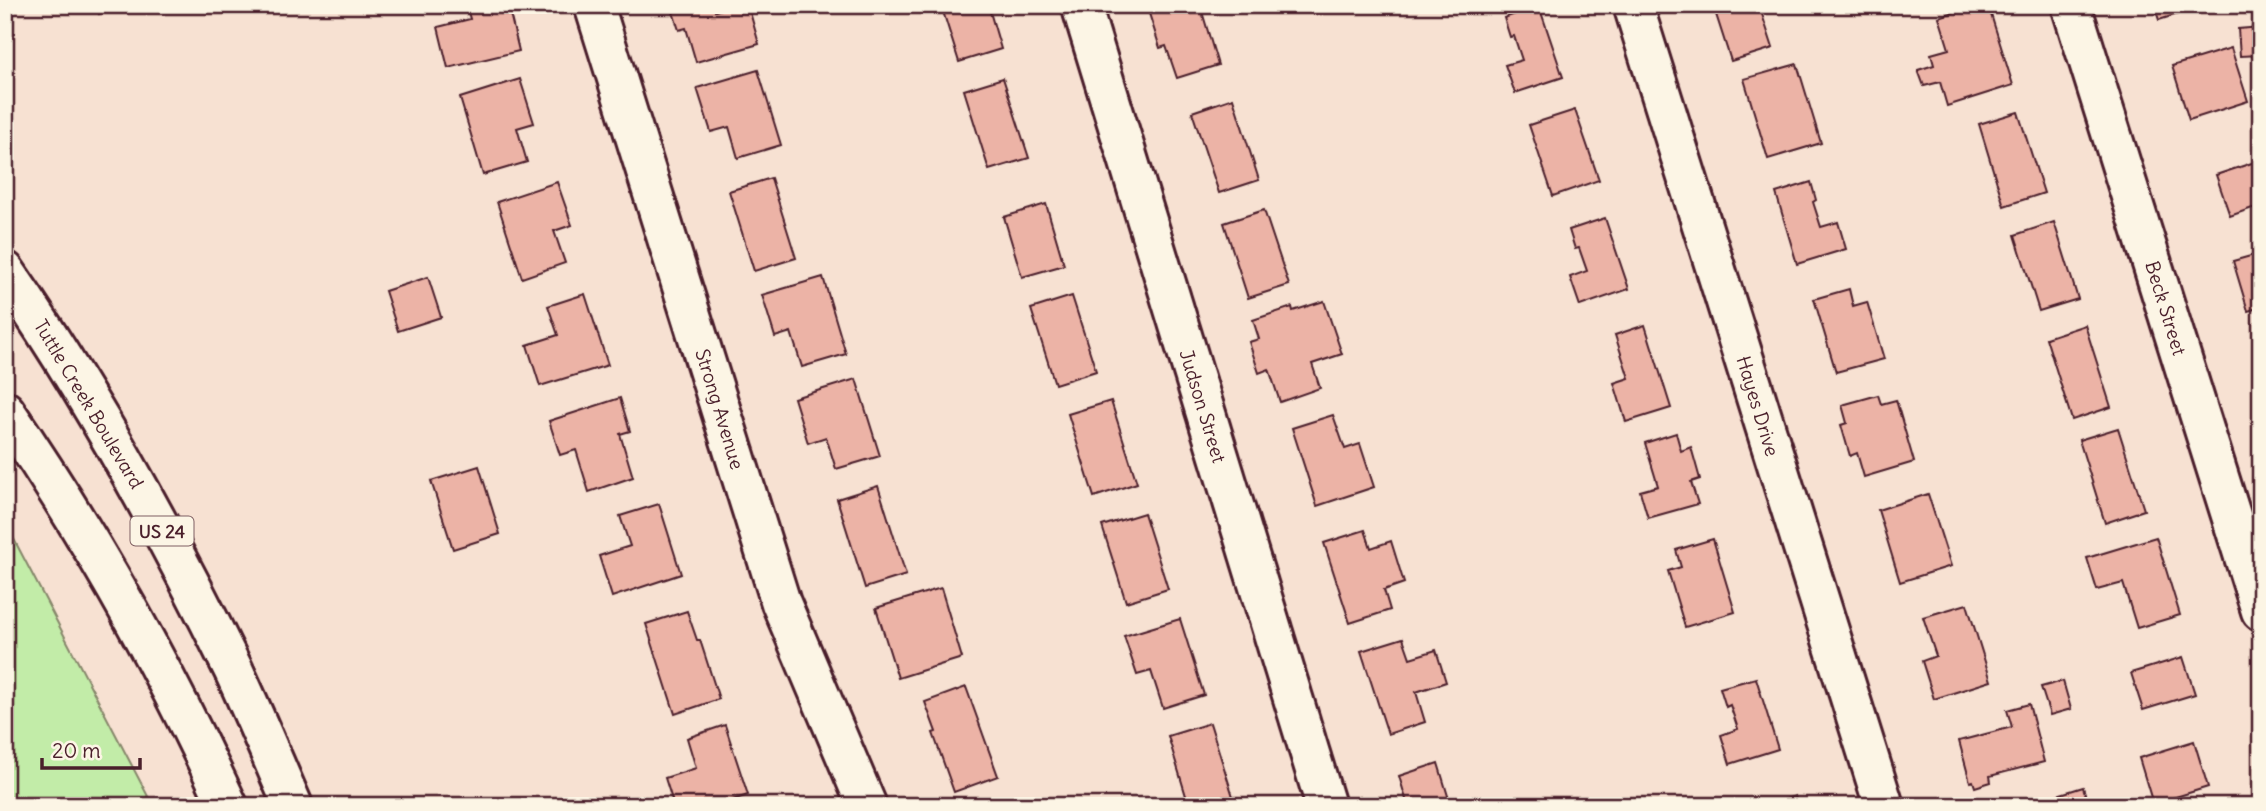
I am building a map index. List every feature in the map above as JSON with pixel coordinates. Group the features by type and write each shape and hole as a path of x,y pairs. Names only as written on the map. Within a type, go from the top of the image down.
{"main road":[{"name":"Strong Avenue","path":"594,5 781,603 867,806"},
{"name":"Judson Street","path":"1080,5 1326,806"},
{"name":"Hayes Drive","path":"1633,5 1884,806"},
{"name":"Beck Street","path":"2071,5 2261,611"},
{"name":"Tuttle Creek Boulevard","path":"5,271 49,336 145,498 233,670 293,806"},
{"path":"5,411 37,457 122,602 206,759 228,806"}],"green space":[{"path":"5,522 153,806 5,806"}],"building":[{"path":"95,5 118,5 99,14"},
{"path":"466,5 508,5 519,51 448,68 438,27 470,19"},
{"path":"713,5 715,11 748,5 759,44 696,62 686,28 679,30 671,6"},
{"path":"941,5 988,5 1001,49 959,62"},
{"path":"1200,5 1218,65 1177,78 1166,46 1160,48 1147,7"},
{"path":"1713,5 1759,5 1773,48 1731,61"},
{"path":"1976,5 1988,5 2013,85 1947,106 1940,82 1924,86 1918,70 1934,65 1931,54 1949,49 1939,17"},
{"path":"2154,5 2200,5 2200,7 2159,20"},
{"path":"1539,6 1563,77 1515,93 1505,65 1522,60 1514,36 1510,37 1504,18"},
{"path":"2261,27 2261,55 2240,56 2238,29"},
{"path":"2231,48 2248,101 2189,120 2172,66"},
{"path":"1797,64 1821,143 1768,159 1744,79"},
{"path":"758,70 781,145 738,158 729,127 711,132 697,88"},
{"path":"1003,78 1029,158 989,170 964,90"},
{"path":"520,79 534,123 517,128 527,162 483,175 460,98"},
{"path":"1233,98 1259,180 1219,193 1192,112"},
{"path":"1575,110 1599,180 1553,196 1529,125"},
{"path":"2018,112 2044,193 2004,206 1979,124"},
{"path":"2261,160 2261,205 2230,216 2216,175"},
{"path":"771,178 796,258 754,271 729,191"},
{"path":"557,182 572,225 554,231 565,263 522,278 497,202"},
{"path":"1811,182 1816,200 1813,202 1821,227 1838,222 1846,249 1797,264 1776,193"},
{"path":"1046,204 1064,265 1022,277 1004,217"},
{"path":"1264,210 1289,285 1248,298 1224,223"},
{"path":"1605,218 1629,289 1580,306 1570,277 1587,271 1579,248 1575,249 1569,230"},
{"path":"2054,222 2078,299 2039,311 2015,235"},
{"path":"2261,253 2261,307 2248,311 2233,261"},
{"path":"428,277 441,317 398,331 385,291"},
{"path":"823,277 846,354 802,367 791,332 775,337 762,295"},
{"path":"1849,289 1853,306 1867,302 1884,359 1836,372 1814,299"},
{"path":"585,294 608,365 540,386 527,345 558,335 548,306"},
{"path":"1072,296 1096,371 1055,384 1031,309"},
{"path":"1324,301 1342,354 1312,364 1320,388 1280,402 1269,369 1259,373 1249,342 1259,339 1253,320 1292,307 1293,311"},
{"path":"1645,325 1671,408 1626,422 1614,383 1629,378 1615,335"},
{"path":"2085,325 2111,407 2072,420 2046,338"},
{"path":"856,379 880,456 836,469 826,437 808,443 794,398"},
{"path":"1878,395 1881,404 1896,400 1914,462 1864,477 1857,453 1850,456 1841,425 1847,423 1842,405"},
{"path":"620,398 630,431 620,434 633,477 589,492 576,450 560,455 549,421"},
{"path":"1111,401 1137,483 1094,497 1068,414"},
{"path":"1333,415 1345,449 1360,444 1374,487 1317,506 1292,428"},
{"path":"2118,428 2144,510 2105,523 2079,440"},
{"path":"1676,433 1681,451 1691,447 1700,479 1691,482 1698,504 1648,518 1640,491 1658,486 1645,443"},
{"path":"479,466 500,534 453,549 431,481"},
{"path":"878,486 906,575 865,588 837,499"},
{"path":"1928,494 1951,566 1900,582 1878,510"},
{"path":"659,504 681,574 612,597 599,556 630,546 620,516"},
{"path":"1144,513 1168,589 1126,602 1102,526"},
{"path":"1365,530 1371,548 1391,541 1404,583 1384,590 1390,610 1350,623 1324,543"},
{"path":"2156,537 2180,615 2137,628 2123,583 2097,590 2087,558"},
{"path":"1713,539 1735,612 1685,627 1668,571 1681,567 1676,550"},
{"path":"941,588 962,658 898,678 876,608"},
{"path":"1967,604 1991,681 1934,699 1922,661 1936,656 1923,617"},
{"path":"687,611 697,640 700,640 719,699 675,714 646,624"},
{"path":"1180,619 1204,695 1163,708 1151,671 1137,675 1124,636"},
{"path":"1403,638 1410,658 1436,650 1446,682 1416,692 1425,722 1388,734 1361,651"},
{"path":"2183,657 2195,694 2143,710 2131,673"},
{"path":"1756,678 1778,749 1730,764 1721,735 1738,729 1730,705 1726,707 1720,688"},
{"path":"2063,681 2071,709 2050,715 2041,687"},
{"path":"966,687 998,776 954,792 925,702"},
{"path":"2029,704 2044,762 1990,776 1991,782 1975,787 1973,781 1970,782 1959,741 2012,727 2007,710"},
{"path":"1210,723 1236,806 1189,806 1168,736"},
{"path":"725,725 748,795 714,806 674,806 665,778 696,768 687,738"},
{"path":"2194,741 2208,787 2153,804 2139,758"},
{"path":"1438,763 1451,806 1408,806 1399,776"},
{"path":"2083,787 2089,806 2035,806 2052,800 2051,797"},
{"path":"1795,796 1798,806 1765,806"}]}
